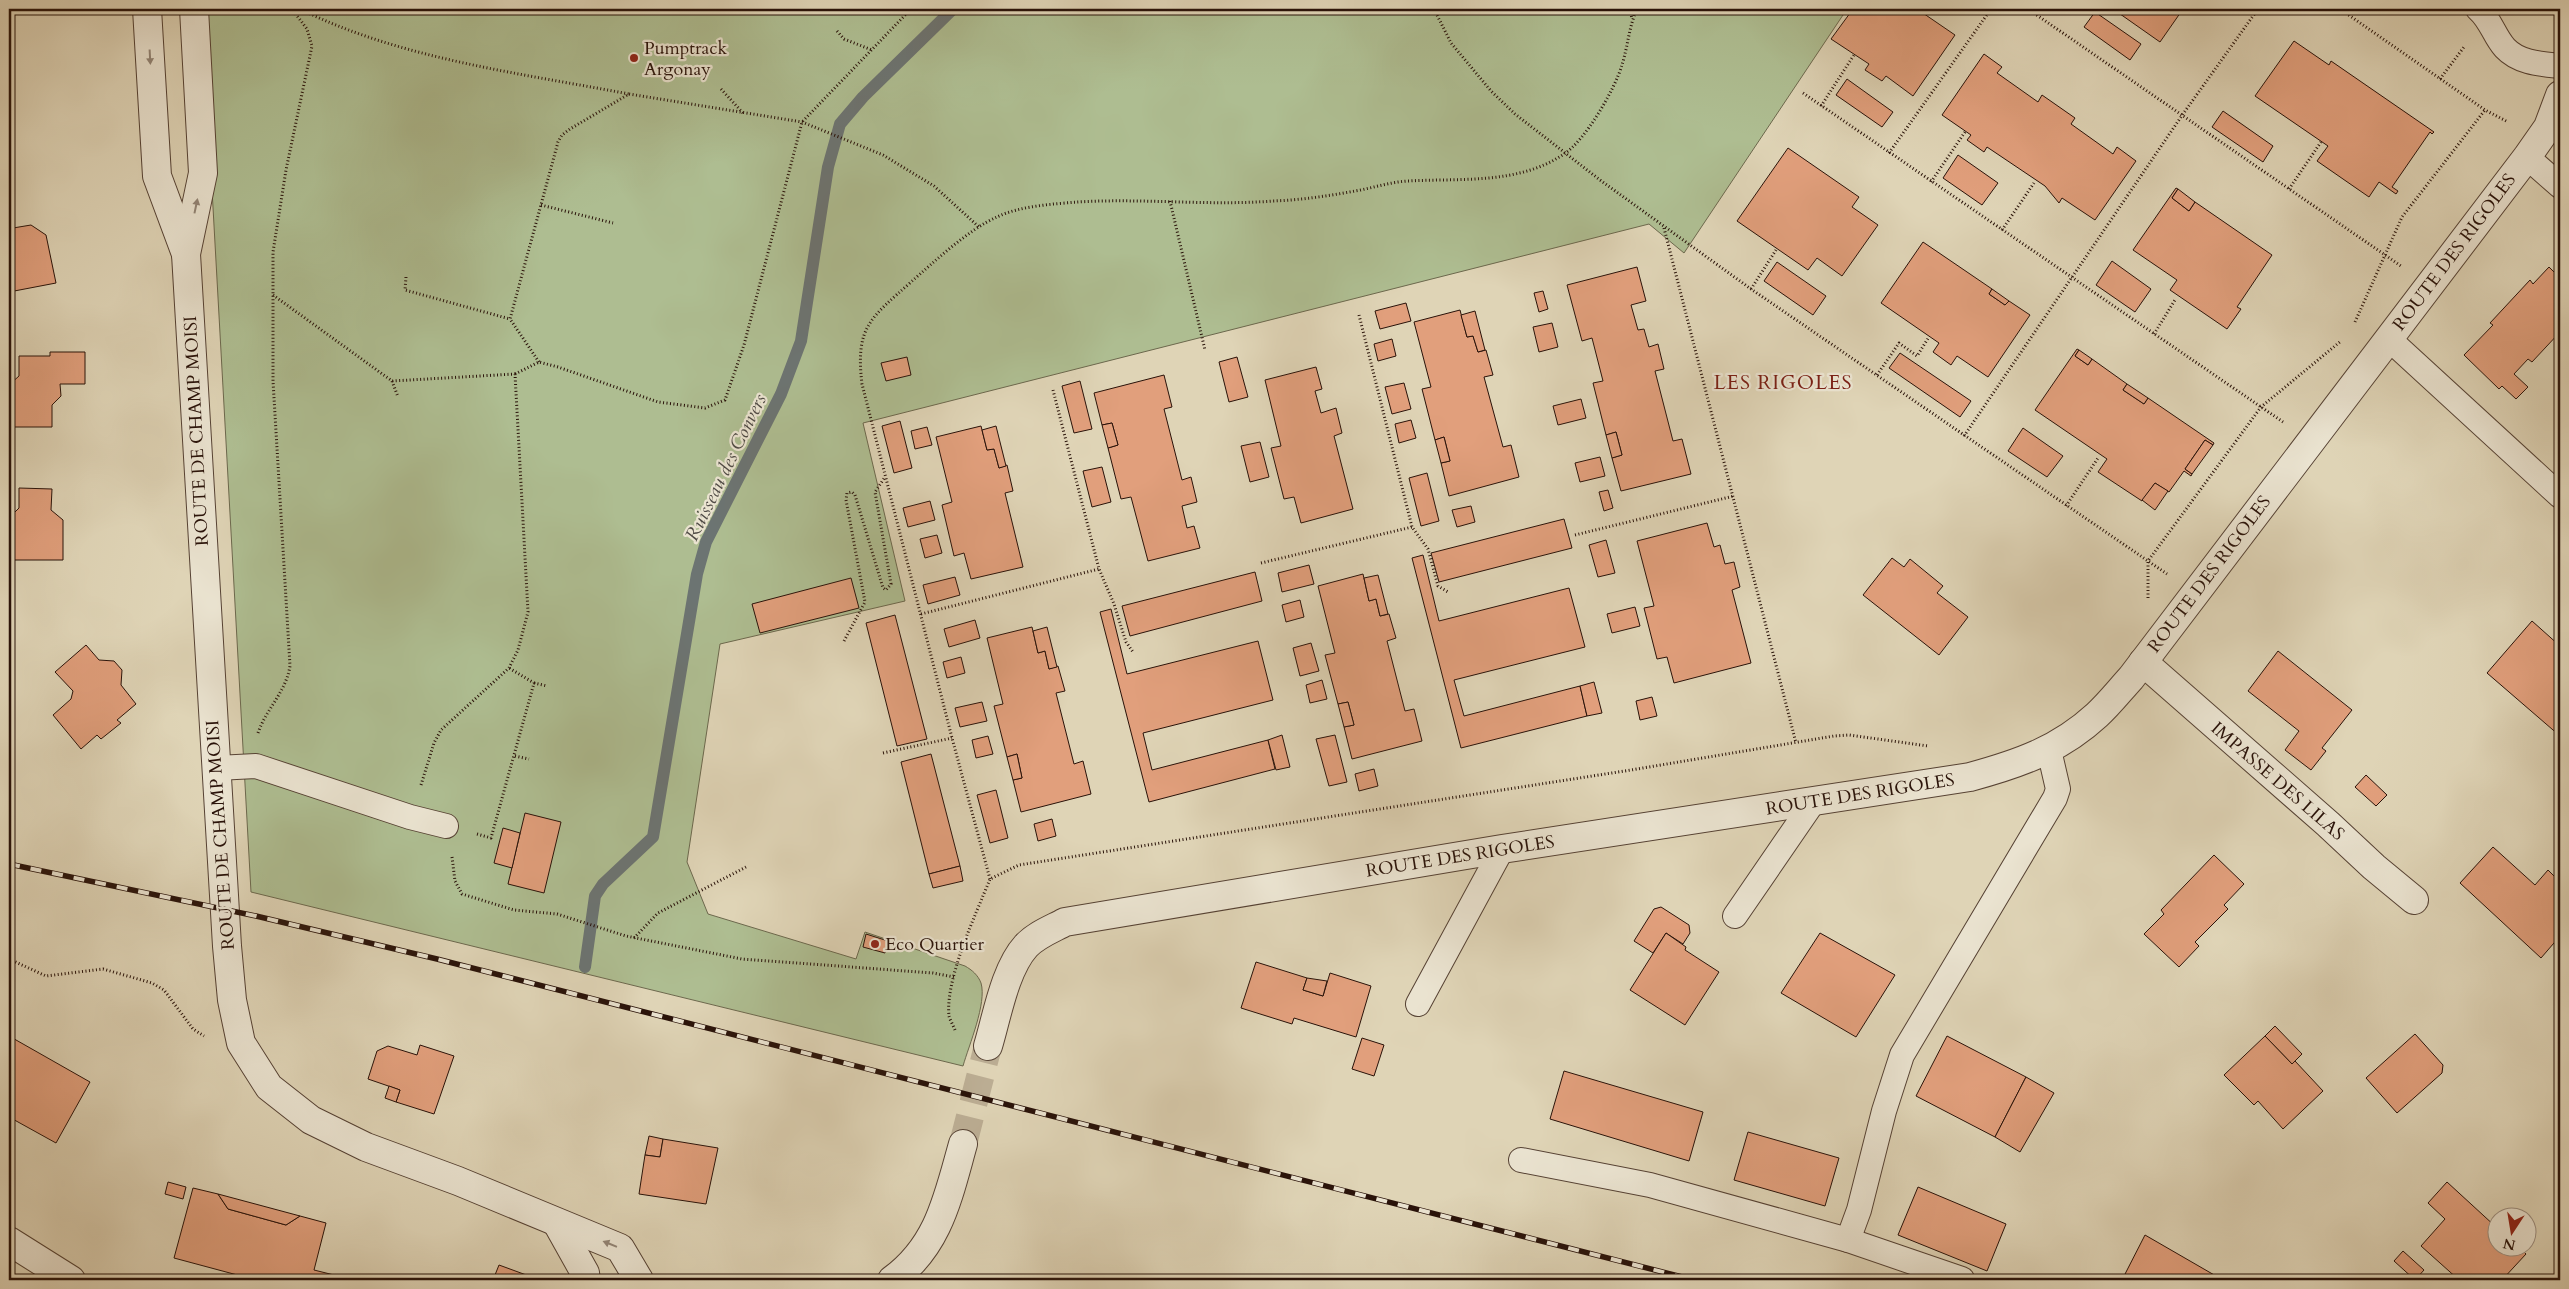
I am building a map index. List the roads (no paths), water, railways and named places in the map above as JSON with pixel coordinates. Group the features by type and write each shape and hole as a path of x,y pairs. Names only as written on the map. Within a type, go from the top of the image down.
{"street":[{"name":"ROUTE DE CHAMP MOISI","path":"147,9 157,176 186,254"},
{"name":"ROUTE DE CHAMP MOISI","path":"194,9 203,173 186,254 228,955 232,1000 241,1043 269,1087 311,1120 366,1147 458,1181 620,1248 640,1280"},
{"name":"ROUTE DES RIGOLES","path":"988,1046 1015,962 1026,946 1041,934 1065,922 1502,849 1970,778 2022,763 2050,750 2097,716 2143,662 2554,122 2560,95"},
{"name":"IMPASSE DES LILAS","path":"2143,662 2328,824 2374,867 2414,900"},
{"path":"892,1280 919,1257 932,1235 944,1211 964,1144"},
{"path":"557,1223 585,1273 586,1280"},
{"path":"9,1241 71,1280"}],"lane":[{"path":"2478,9 2486,16 2505,48 2518,57 2534,63 2560,66"},
{"name":"ROUTE DES RIGOLES","path":"2527,157 2560,186"},
{"path":"2388,339 2560,496"},
{"path":"1848,1240 1859,1210 1884,1111 1902,1055 2055,798 2058,789 2050,750"},
{"path":"216,768 256,766 410,817 446,826"},
{"path":"1735,916 1814,801"},
{"path":"1418,1004 1502,849"},
{"path":"1521,1160 1650,1185 1848,1240 1962,1279"}],"waterway":[{"name":"Ruisseau des Convers","path":"585,967 595,896 603,884 653,837 697,574 706,542 781,394 801,341 828,167 840,124 863,97 953,9"}],"tunnel":[{"path":"963,1144 988,1046"}],"railway":[{"path":"9,864 256,916 437,959 1694,1280"}],"place":[{"name":"Pumptrack Argonay","path":"634,58"},
{"name":"Eco Quartier","path":"875,944"}],"district":[{"name":"LES RIGOLES","path":"1783,382"}]}
